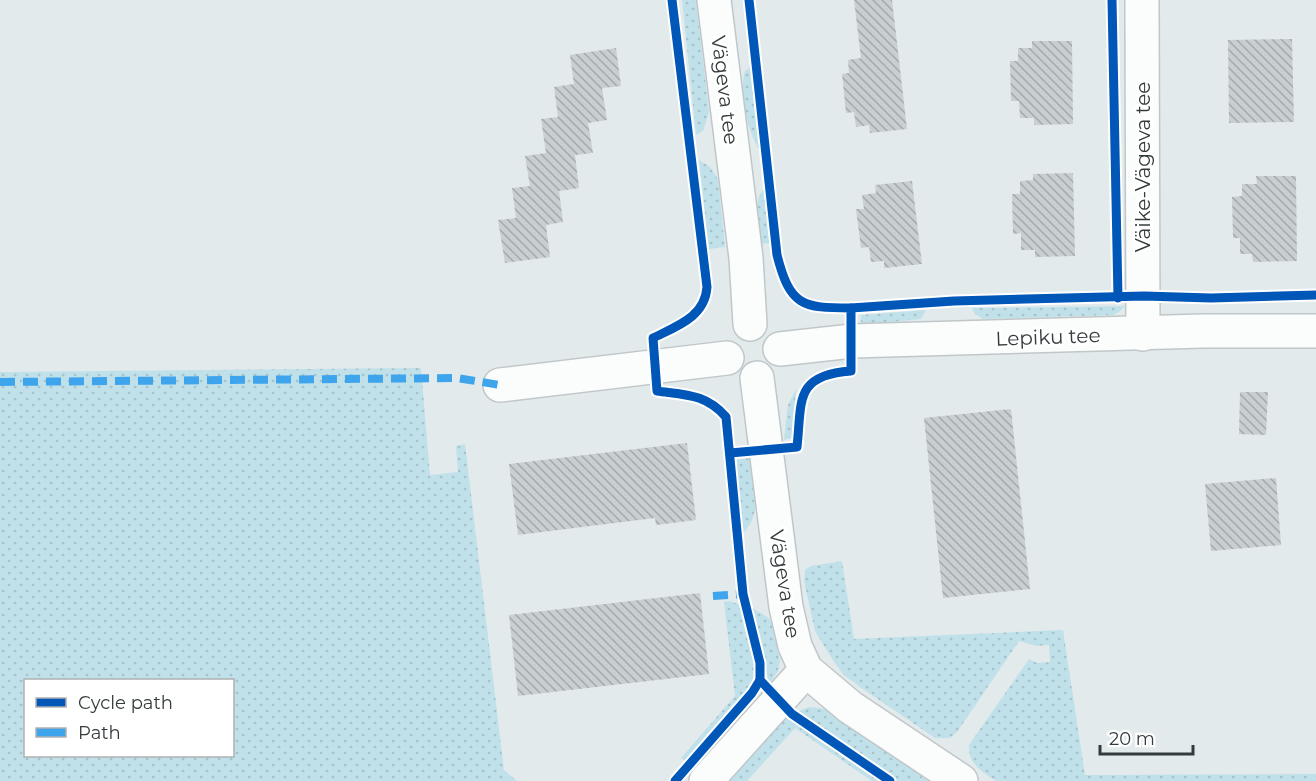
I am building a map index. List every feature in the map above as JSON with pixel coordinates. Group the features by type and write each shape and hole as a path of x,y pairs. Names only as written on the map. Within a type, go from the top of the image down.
{"street":[{"name":"Vägeva tee","path":"714,0 746,258 750,324"},
{"name":"Väike-Vägeva tee","path":"1142,0 1143,334"},
{"path":"750,324 758,324 771,331 780,349 776,364 765,375 757,378 741,375 732,368 727,358 726,345 732,333 750,324"},
{"name":"Lepiku tee","path":"780,349 852,341 1203,331 1316,331"},
{"path":"500,386 727,358"},
{"name":"Vägeva tee","path":"757,378 786,607 795,646 806,670 850,707 961,781"},
{"path":"706,781 806,670"}],"shaded area":[{"path":"682,0 696,0 709,112 703,131 696,135"},
{"path":"753,66 762,153 752,136 744,102 745,71"},
{"path":"699,160 710,167 718,179 725,247 709,249"},
{"path":"766,186 773,243 760,244 757,206 761,192"},
{"path":"1125,306 1113,315 983,319 975,314 972,308"},
{"path":"926,310 921,319 861,325 861,315"},
{"path":"421,368 430,475 458,472 456,446 465,444 504,770 517,781 0,781 0,372"},
{"path":"796,389 794,437 784,440 788,405"},
{"path":"750,458 756,498 754,516 743,533 734,460"},
{"path":"842,561 854,639 1063,630 1085,775 1316,774 1316,781 996,781 981,771 973,762 969,745 1029,659 1037,663 1050,662 1049,645 1036,646 1019,641 957,732 950,738 935,738 844,675 815,631 804,581 805,570 811,566"},
{"path":"730,601 740,605 752,649 754,674 745,694 736,706 686,762 681,758 735,696 724,602"},
{"path":"751,607 769,618 772,624 780,661 778,671 769,685 763,651"},
{"path":"809,707 827,709 928,781 872,781 795,728 747,781 727,781 780,719"}],"building":[{"path":"854,0 892,0 907,129 870,133 869,125 856,127 854,112 846,113 842,74 849,73 848,60 861,58"},
{"path":"1292,39 1294,122 1229,123 1228,40"},
{"path":"1032,41 1072,41 1073,124 1034,125 1034,118 1020,118 1019,101 1011,101 1010,61 1018,61 1018,48 1032,48"},
{"path":"616,48 621,86 602,88 607,120 588,123 593,153 575,155 579,188 559,191 563,222 546,225 550,257 505,263 498,220 516,218 512,188 530,186 525,156 546,153 541,119 558,117 554,87 574,84 570,55"},
{"path":"1073,173 1075,256 1035,257 1035,250 1021,250 1021,233 1013,234 1012,194 1020,194 1020,181 1033,180 1033,174"},
{"path":"1256,176 1296,176 1297,261 1253,262 1252,254 1240,254 1240,238 1233,238 1232,197 1242,196 1242,184 1257,184"},
{"path":"912,181 922,264 884,268 884,261 871,262 869,247 861,248 856,209 864,209 862,195 876,193 875,185"},
{"path":"1240,392 1268,392 1266,435 1239,434"},
{"path":"1011,409 1030,589 943,598 924,418"},
{"path":"687,443 696,520 656,525 655,518 518,535 509,464"},
{"path":"1276,478 1281,545 1211,551 1205,484"},
{"path":"700,593 709,674 518,696 509,615"}],"marked path":[{"path":"0,382 457,378 500,385"},
{"path":"713,596 743,594"}],"cycle path":[{"path":"672,0 707,287 701,306 695,313 653,338 657,391 703,400 726,417 743,594 760,663 760,680 792,714 890,781"},
{"path":"730,453 797,447 804,393 819,378 851,371 851,308 821,307 801,301 787,285 777,255 749,0"},
{"path":"1112,0 1118,298"},
{"path":"851,308 954,301 1144,296 1211,298 1316,295"},
{"path":"675,781 752,693 760,680"}]}
